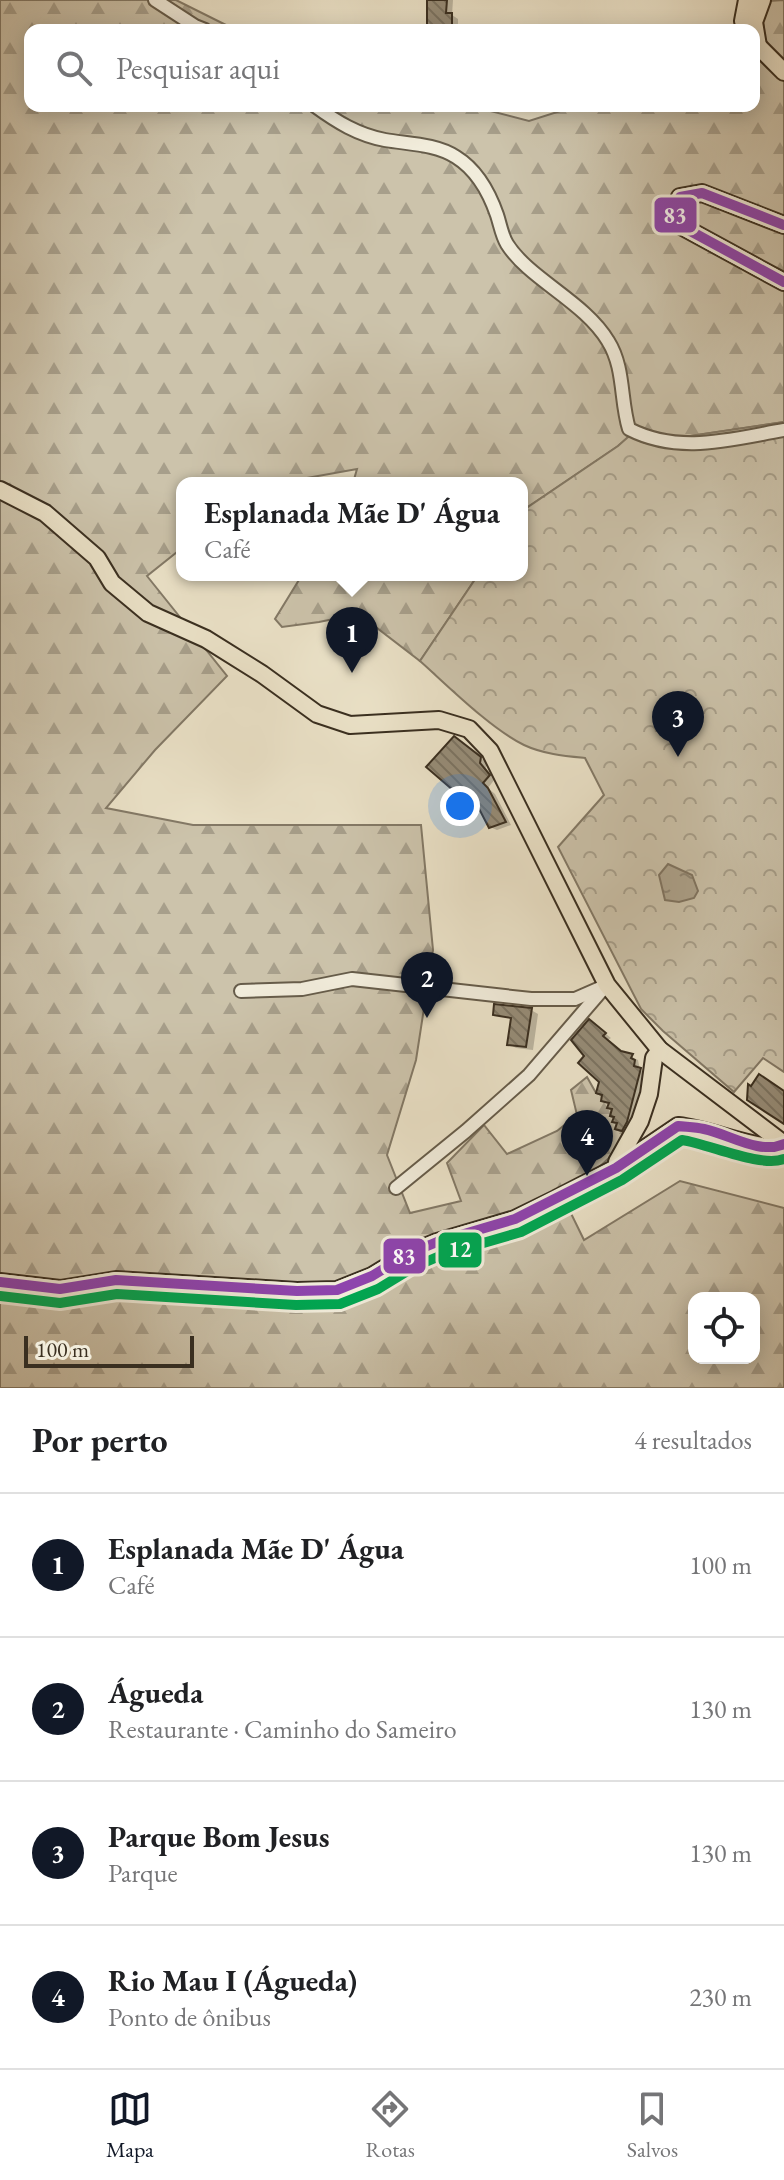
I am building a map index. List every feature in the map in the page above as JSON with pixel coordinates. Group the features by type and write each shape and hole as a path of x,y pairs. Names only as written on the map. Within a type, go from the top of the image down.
{"main road":[{"path":"745,24 743,12 747,0"},
{"path":"754,24 762,0"},
{"path":"760,48 784,72"},
{"path":"784,225 702,193 680,197 674,211 676,220 683,227 784,282"},
{"path":"0,490 45,513 97,558 112,583 148,613 206,639 317,714 350,725 439,720 476,733 490,751 607,985 660,1050 783,1144 775,1148 762,1147 705,1129 678,1126 616,1168 515,1219 437,1242 408,1254 372,1276 337,1290 297,1291 116,1280 60,1289 0,1282"},
{"path":"616,1168 619,1156 640,1121 649,1094 654,1058 660,1050"}],"street":[{"path":"155,0 194,24"},
{"path":"323,112 339,124 363,135 453,154 475,170 496,210 506,243 524,263 564,294 607,339 619,364 629,429 664,443 717,443 784,430"},
{"path":"241,991 302,989 352,979 531,999 575,999 607,985"},
{"path":"396,1188 529,1075 607,985"}],"green space":[{"path":"0,0 176,0 224,24 24,24 24,112 494,112 529,121 557,112 760,112 762,14 769,1 784,0 784,422 670,439 636,430 618,446 528,507 528,477 355,477 357,469 312,477 176,477 176,553 147,576 227,676 155,750 106,808 193,825 421,825 433,950 416,1060 387,1155 410,1213 461,1201 447,1163 484,1125 507,1154 557,1131 577,1115 571,1090 587,1077 596,1093 609,1103 608,1108 612,1109 610,1116 617,1123 615,1129 624,1132 607,1160 560,1191 584,1240 680,1181 784,1208 784,1388 0,1388"},
{"path":"784,422 784,1072 763,1058 734,1092 641,1009 558,847 604,795 585,758 539,751 511,738 420,661 474,581 528,581 528,507 618,446 636,430 670,439"},
{"path":"298,581 474,581 420,661 373,625 348,616 282,627 275,619"}],"water":[{"path":"668,864 692,875 698,891 694,898 679,902 665,900 659,875"}],"building":[{"path":"427,0 447,0 446,13 452,13 452,24 427,24"},
{"path":"454,736 481,757 480,763 490,775 483,783 506,822 489,828 473,797 468,803 426,767"},
{"path":"494,1004 532,1008 526,1047 507,1045 511,1018 493,1015"},
{"path":"589,1019 621,1051 633,1054 634,1066 641,1068 622,1131 615,1129 617,1123 612,1122 612,1109 607,1108 609,1103 601,1101 602,1095 596,1093 599,1082 578,1063 584,1056 571,1040"},
{"path":"759,1074 784,1091 784,1124 747,1100 748,1084 751,1086"}],"transit line":[{"name":"83","path":"784,225 702,193 680,197 675,209 677,220 683,227 784,282"},
{"name":"83","path":"0,1282 60,1289 116,1280 297,1291 337,1290 372,1276 408,1254 437,1242 515,1219 616,1168 678,1126 704,1129 764,1147 784,1144"},
{"name":"12","path":"0,1296 60,1303 117,1294 296,1305 340,1304 378,1289 414,1267 442,1255 521,1232 622,1180 682,1140 749,1158 784,1159"}],"place":[{"name":"Esplanada Mãe D' Água","path":"352,673"},
{"name":"Parque Bom Jesus","path":"678,757"},
{"name":"Águeda","path":"427,1018"},
{"name":"Rio Mau I (Águeda)","path":"587,1176"}]}
